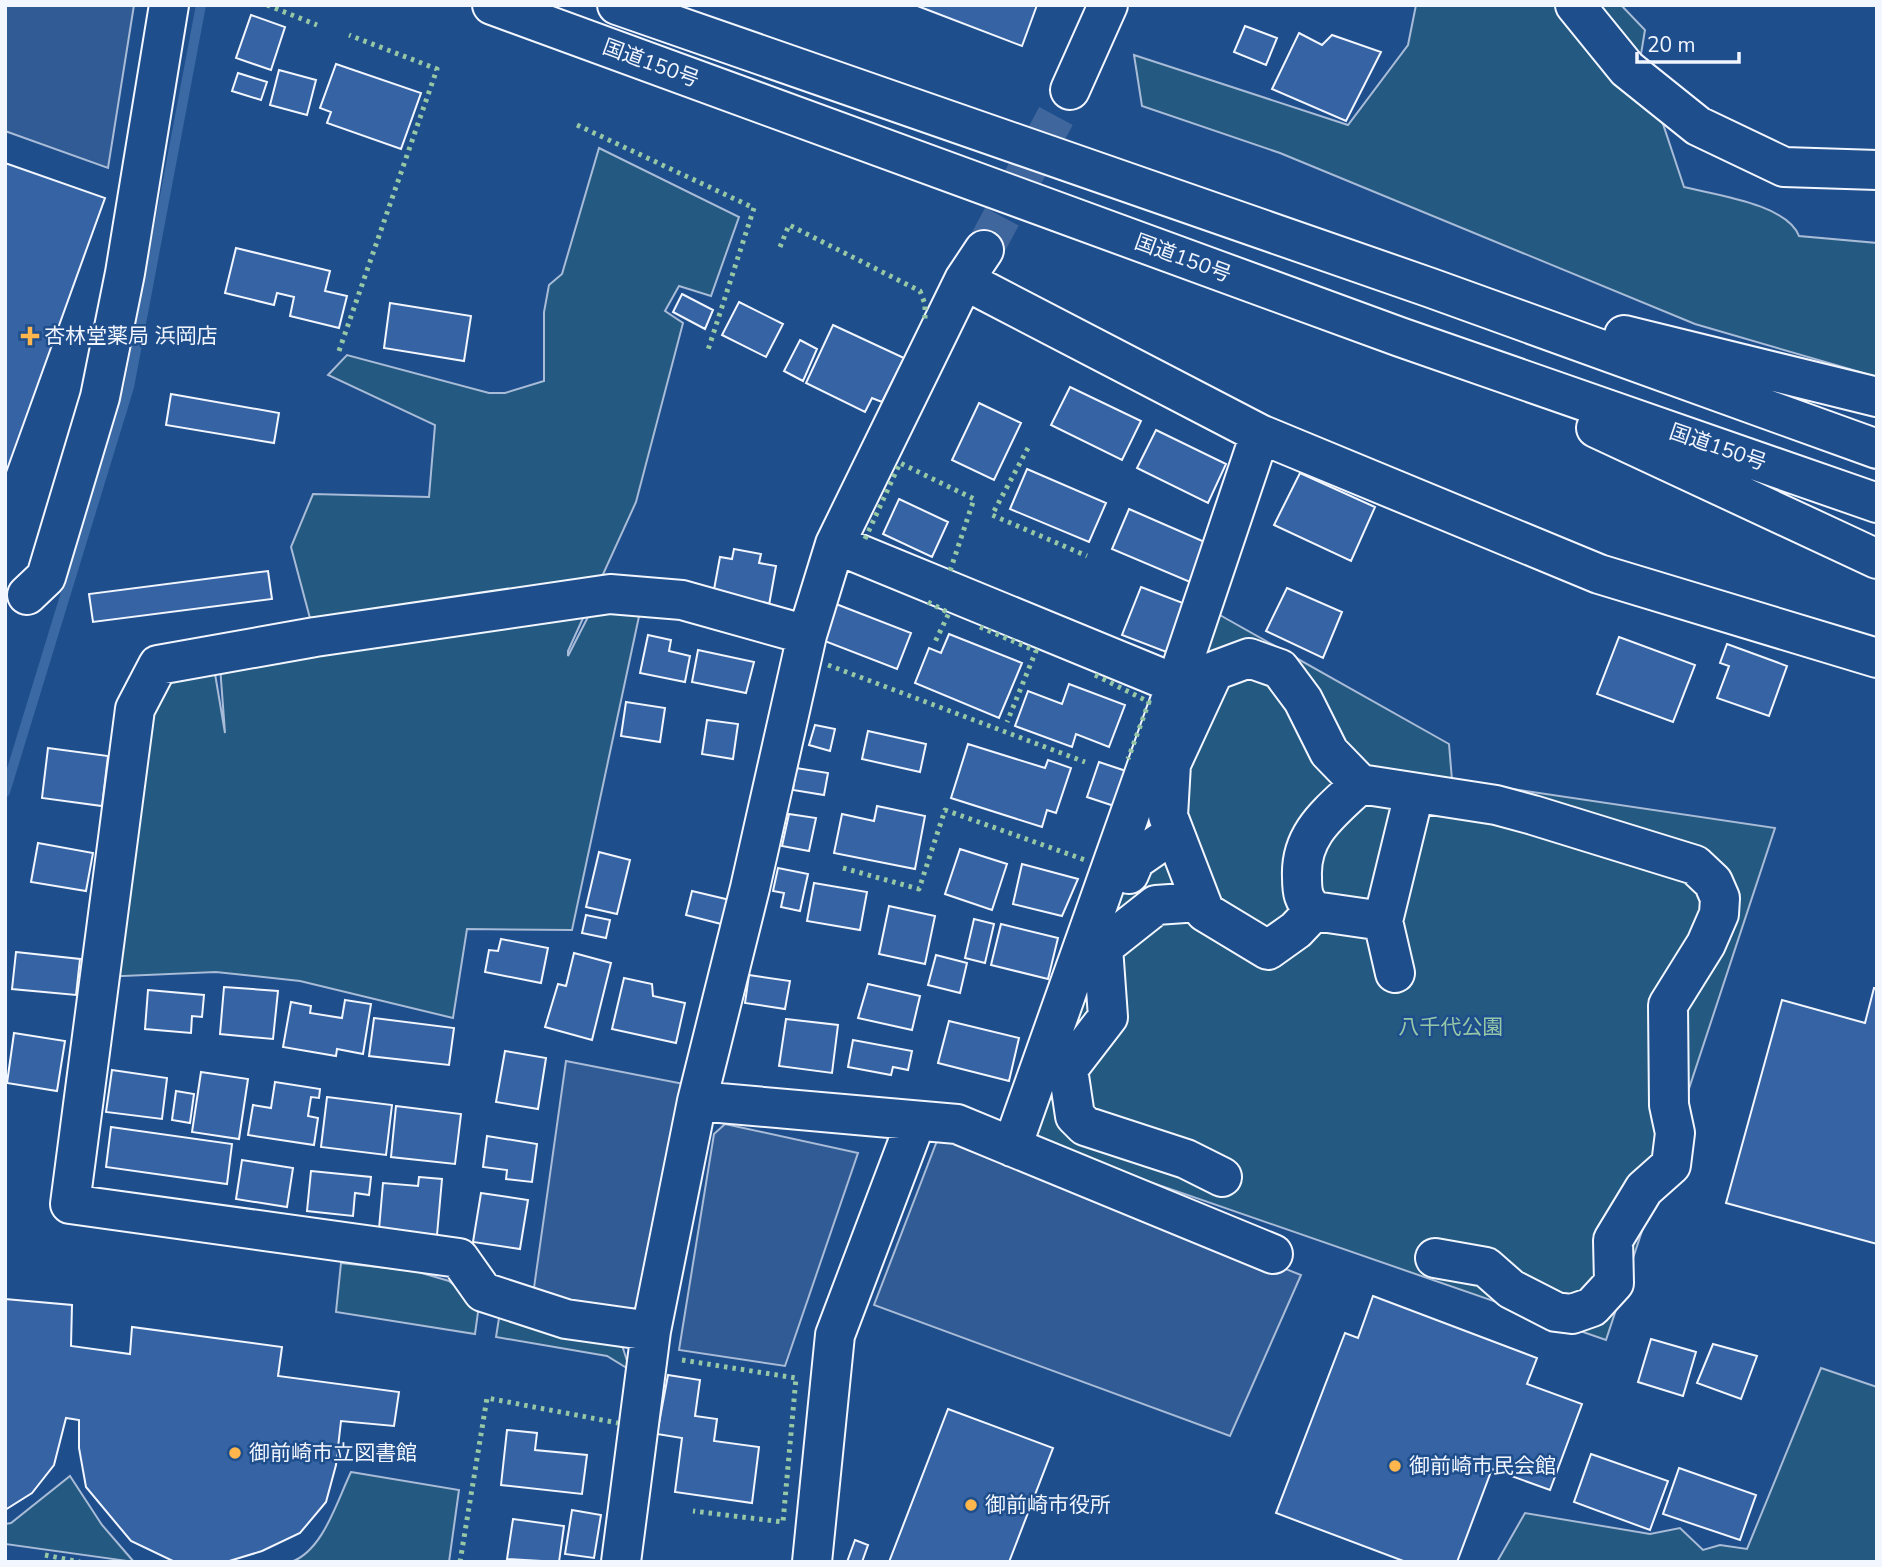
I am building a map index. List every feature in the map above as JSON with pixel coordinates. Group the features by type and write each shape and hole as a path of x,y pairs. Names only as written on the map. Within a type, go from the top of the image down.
{"main road":[{"path":"27,595 46,578 100,397 125,273 169,5"},
{"name":"国道150号","path":"492,5 1399,337 1869,500"},
{"name":"国道150号","path":"617,5 1431,288 1877,449"},
{"path":"1070,90 1108,5"},
{"path":"1575,5 1627,69 1698,126 1784,167 1877,170"},
{"path":"621,1562 652,1331 696,1101 750,888 807,635 835,544 974,265 1260,434 1599,574 1877,658"},
{"path":"1431,288 1877,397"},
{"path":"1399,337 1877,559"},
{"path":"1012,1147 1120,870 1176,684 1260,434"},
{"path":"835,544 1176,684"},
{"path":"652,1331 566,1319 483,1292 458,1258 70,1204 135,709 158,665 315,637 610,594 682,600 807,635"},
{"path":"1314,911 1296,930 1268,950 1205,912 1168,816 1171,764 1214,671 1249,658 1280,669 1303,700 1329,752 1360,784 1496,805 1695,865 1713,882 1720,898 1719,914 1706,944 1668,1005 1669,1105 1675,1133 1671,1165 1644,1189 1614,1240 1614,1283 1592,1307 1573,1314 1564,1313 1511,1289 1486,1267 1434,1258"},
{"path":"1360,784 1317,825 1305,846 1301,858 1303,898 1314,911 1383,921"},
{"path":"1395,973 1383,921 1414,794"},
{"path":"1120,870 1174,833"},
{"path":"1120,870 1133,888 1156,905"},
{"path":"1199,902 1156,905 1103,947 1108,1017 1068,1069 1075,1116 1085,1126 1186,1159 1222,1177"},
{"path":"696,1101 957,1124 1273,1254"},
{"path":"812,1562 835,1335 916,1121"}],"green space":[{"path":"1416,5 1621,5 1645,30 1637,78 1663,124 1684,187 1749,202 1766,209 1792,225 1799,236 1877,243 1877,377 1695,324 1280,153 1142,106 1134,55 1348,125 1408,45"},
{"path":"599,148 739,217 711,296 679,286 665,311 683,323 636,502 568,651 568,656 592,609 641,607 572,930 467,929 453,1018 300,981 216,972 100,977 159,673 213,662 225,733 220,666 315,637 291,547 313,494 429,497 435,425 328,375 347,355 489,393 505,393 544,381 544,312 549,285 562,274"},
{"name":"八千代公園","path":"1218,614 1449,744 1452,780 1775,828 1606,1340 1026,1139"},
{"path":"341,1263 415,1271 449,1281 479,1305 475,1334 336,1312"},
{"path":"500,1312 621,1342 630,1370 607,1356 496,1337"},
{"path":"1821,1368 1877,1387 1877,1562 1497,1562 1525,1513 1650,1534 1680,1528 1703,1550 1720,1545 1747,1549"},
{"path":"351,1472 459,1490 449,1562 291,1562 312,1547 328,1524"},
{"path":"70,1476 102,1525 134,1562 5,1544 5,1524 11,1523"}],"shaded area":[{"path":"5,5 134,5 108,168 5,131"},
{"path":"566,1061 689,1085 644,1330 532,1302"},
{"path":"725,1124 858,1153 785,1366 679,1350 714,1134"},
{"path":"940,1133 1301,1275 1230,1436 874,1305"}],"building":[{"path":"915,5 1037,5 1022,46"},
{"path":"251,15 285,27 271,70 236,58"},
{"path":"1245,26 1277,38 1266,65 1234,52"},
{"path":"1299,33 1322,45 1332,35 1381,52 1346,121 1272,89"},
{"path":"336,64 421,93 401,149 327,123 331,112 320,108"},
{"path":"279,70 316,80 307,115 270,105"},
{"path":"238,73 267,82 261,100 232,91"},
{"name":"杏林堂薬局 浜岡店","path":"5,163 105,198 5,475"},
{"path":"236,248 330,271 325,291 347,296 339,328 290,316 294,297 277,293 274,305 225,293"},
{"path":"682,294 713,310 705,329 673,312"},
{"path":"739,302 783,324 766,357 722,335"},
{"path":"390,303 471,316 464,361 384,348"},
{"path":"833,325 904,358 882,402 872,398 865,412 806,383"},
{"path":"800,340 817,349 803,381 784,371"},
{"path":"1070,387 1141,421 1122,460 1051,425"},
{"path":"171,394 279,413 274,443 166,425"},
{"path":"979,403 1021,423 994,480 952,460"},
{"path":"1156,430 1226,464 1208,503 1137,468"},
{"path":"1027,469 1106,503 1089,542 1010,509"},
{"path":"1300,473 1375,507 1351,561 1274,525"},
{"path":"899,499 948,522 932,557 883,534"},
{"path":"1129,509 1207,543 1190,582 1112,549"},
{"path":"734,549 761,554 759,563 776,566 769,605 713,595 720,557 732,559"},
{"path":"268,571 272,599 93,622 89,594"},
{"path":"1141,587 1188,605 1169,653 1122,635"},
{"path":"1287,588 1342,612 1323,658 1266,631"},
{"path":"836,604 911,633 897,669 822,640"},
{"path":"949,634 1022,663 999,718 915,683 929,648 941,653"},
{"path":"648,635 671,640 669,651 690,656 685,682 640,673"},
{"path":"1619,637 1695,665 1673,722 1597,694"},
{"path":"1727,644 1787,666 1769,716 1717,698 1729,666 1720,663"},
{"path":"698,650 754,662 746,693 692,682"},
{"path":"1069,684 1125,705 1109,747 1076,734 1072,747 1015,726 1028,691 1062,704"},
{"path":"626,702 665,708 660,742 621,736"},
{"path":"707,720 738,724 733,759 702,754"},
{"path":"815,725 835,729 830,751 809,745"},
{"path":"868,731 926,744 920,772 862,759"},
{"path":"968,744 1045,768 1048,760 1071,768 1056,813 1047,810 1042,827 951,798"},
{"path":"48,748 108,756 102,806 42,798"},
{"path":"1099,762 1126,771 1114,806 1087,797"},
{"path":"796,768 828,773 824,795 793,790"},
{"path":"877,806 925,816 915,869 834,853 842,814 874,821"},
{"path":"789,814 816,818 809,851 782,846"},
{"path":"38,843 93,853 86,891 31,882"},
{"path":"960,849 1007,864 992,910 945,894"},
{"path":"599,852 630,860 617,914 586,907"},
{"path":"1022,864 1078,879 1062,916 1013,904"},
{"path":"778,868 808,874 800,911 781,907 784,893 773,891"},
{"path":"814,883 867,892 860,930 807,921"},
{"path":"692,891 730,900 725,925 686,915"},
{"path":"889,906 935,916 925,964 879,954"},
{"path":"586,915 610,920 606,938 582,933"},
{"path":"974,919 994,924 985,963 965,958"},
{"path":"1001,924 1058,938 1048,979 991,965"},
{"path":"501,939 548,948 541,983 485,972 489,950 498,951"},
{"path":"16,952 80,959 76,995 12,989"},
{"path":"574,953 611,963 592,1040 545,1027 558,984 566,986"},
{"path":"936,955 967,963 960,993 928,985"},
{"path":"749,975 790,981 785,1009 745,1003"},
{"path":"624,978 652,984 653,996 685,1003 676,1043 612,1029"},
{"path":"868,984 920,996 912,1030 858,1018"},
{"path":"224,987 278,991 273,1039 220,1034"},
{"path":"1874,988 1877,989 1877,1244 1726,1203 1782,1000 1865,1023"},
{"path":"148,990 204,995 202,1017 192,1016 191,1033 145,1029"},
{"path":"345,1000 371,1004 363,1054 337,1049 336,1056 283,1047 291,1002 311,1006 310,1013 342,1018"},
{"path":"374,1018 454,1028 449,1065 369,1056"},
{"path":"786,1019 838,1025 832,1073 779,1066"},
{"path":"949,1021 1019,1038 1009,1081 938,1063"},
{"path":"14,1033 65,1041 57,1091 7,1083"},
{"path":"853,1040 912,1051 908,1070 893,1067 891,1075 848,1067"},
{"path":"505,1051 546,1058 538,1109 496,1102"},
{"path":"112,1070 167,1078 162,1119 106,1112"},
{"path":"201,1072 248,1079 239,1139 192,1132"},
{"path":"275,1082 320,1089 319,1098 311,1097 308,1116 318,1118 314,1145 248,1135 253,1105 271,1108"},
{"path":"176,1091 194,1094 190,1123 172,1120"},
{"path":"327,1097 392,1105 386,1155 321,1147"},
{"path":"396,1106 461,1114 455,1164 391,1157"},
{"path":"111,1127 232,1144 227,1184 106,1167"},
{"path":"487,1136 537,1144 532,1182 506,1179 507,1170 483,1167"},
{"path":"242,1160 293,1168 287,1207 236,1199"},
{"path":"311,1171 371,1177 369,1195 355,1193 353,1216 307,1211"},
{"path":"419,1177 442,1179 437,1235 379,1229 383,1183 418,1186"},
{"path":"481,1193 528,1200 520,1249 473,1242"},
{"path":"1373,1296 1537,1358 1527,1384 1582,1404 1550,1490 1492,1469 1457,1562 1406,1562 1276,1513 1345,1333 1358,1338"},
{"path":"5,1299 72,1305 71,1346 130,1354 132,1327 282,1347 278,1376 399,1392 394,1426 341,1421 336,1465 326,1502 300,1533 262,1551 226,1562 175,1562 131,1541 86,1487 79,1448 79,1420 66,1418 54,1465 32,1493 5,1510"},
{"path":"1651,1339 1696,1352 1683,1396 1638,1382"},
{"path":"1713,1344 1757,1356 1741,1399 1697,1383"},
{"path":"668,1375 700,1380 695,1416 717,1419 714,1441 759,1447 752,1503 675,1492 682,1438 657,1434"},
{"name":"御前崎市役所","path":"948,1409 1053,1448 1009,1562 889,1562"},
{"path":"507,1430 537,1433 535,1450 587,1455 582,1494 501,1485"},
{"path":"1591,1454 1668,1481 1650,1530 1574,1502"},
{"path":"1679,1468 1756,1495 1740,1540 1663,1514"},
{"path":"572,1510 601,1515 594,1558 565,1554"},
{"path":"513,1519 564,1526 559,1562 507,1559"},
{"path":"855,1540 868,1545 862,1562 847,1562"}],"waterway":[{"path":"5,792 129,387 201,5"}],"tunnel":[{"path":"984,250 1070,90"}],"hedge":[{"path":"267,5 317,25"},
{"path":"339,351 437,69 349,35"},
{"path":"577,125 754,208 708,350"},
{"path":"780,247 789,225 920,291 925,304 925,322"},
{"path":"1028,448 992,515 1087,556"},
{"path":"865,539 900,463 974,499 949,574"},
{"path":"928,602 949,613 935,642"},
{"path":"980,627 1036,651 1007,722"},
{"path":"828,665 1085,762"},
{"path":"1095,675 1149,702 1128,759"},
{"path":"843,868 919,889 945,810 1088,861"},
{"path":"682,1360 796,1378 783,1522 693,1511"},
{"path":"460,1562 487,1398 618,1423"},
{"path":"45,1555 80,1562"}],"place":[{"name":"杏林堂薬局 浜岡店","path":"30,336"},
{"name":"御前崎市立図書館","path":"235,1453"},
{"name":"御前崎市民会館","path":"1395,1466"},
{"name":"御前崎市役所","path":"971,1505"}]}
